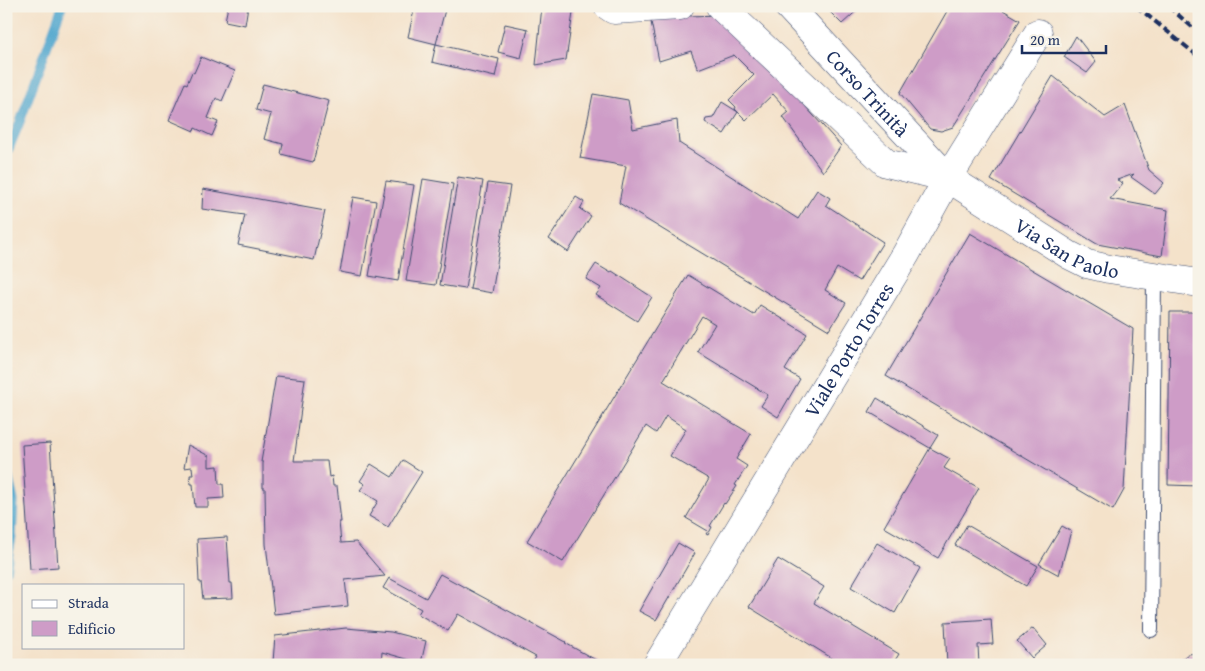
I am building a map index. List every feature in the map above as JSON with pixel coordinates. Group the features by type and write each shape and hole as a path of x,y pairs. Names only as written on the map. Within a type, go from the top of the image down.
{"main road":[{"path":"608,6 614,10 680,6"},
{"path":"720,6 886,163 948,178"},
{"name":"Corso Trinità","path":"788,6 948,178"},
{"name":"Viale Porto Torres","path":"656,665 906,254 948,178 1038,33"},
{"name":"Via San Paolo","path":"948,178 1069,255 1087,264 1199,283"}],"lane":[{"path":"1151,630 1154,276"}],"building":[{"path":"228,6 248,6 245,25 225,21"},
{"path":"415,6 446,6 436,44 408,37"},
{"path":"542,6 574,6 566,60 536,65"},
{"path":"824,6 862,6 842,24"},
{"path":"950,6 996,6 1020,20 953,127 941,131 930,129 900,93"},
{"path":"723,15 841,146 823,172 783,117 789,112 773,94 746,120 735,109 736,107 729,100 754,75 734,55 698,69 691,51 659,61 650,17"},
{"path":"505,24 528,29 521,58 498,52"},
{"path":"1076,36 1096,62 1087,73 1064,57"},
{"path":"436,44 499,59 495,77 432,62"},
{"path":"201,57 235,71 222,101 216,98 208,118 218,122 212,136 195,128 194,131 169,120 185,83 187,84 192,72 194,73"},
{"path":"1053,76 1105,117 1125,105 1149,170 1164,183 1155,194 1131,177 1134,174 1117,180 1123,183 1110,199 1168,210 1162,256 1097,244 991,180"},
{"path":"263,84 329,101 313,162 281,154 283,144 264,139 271,114 256,110"},
{"path":"593,94 628,100 633,129 677,120 679,143 798,219 817,190 830,198 826,205 883,242 859,281 837,268 825,290 846,303 829,330 619,203 626,166 580,158"},
{"path":"722,102 738,112 724,134 705,122 706,119 713,118"},
{"path":"458,177 483,181 465,289 440,285"},
{"path":"423,179 453,184 436,285 406,281"},
{"path":"386,181 414,185 398,281 369,276"},
{"path":"488,183 510,186 492,293 470,289"},
{"path":"203,189 325,211 314,260 238,245 245,215 202,209"},
{"path":"353,197 376,201 362,276 340,272"},
{"path":"576,197 584,202 580,209 591,216 568,252 549,239"},
{"path":"970,233 1133,329 1124,490 1113,510 886,376"},
{"path":"596,264 611,273 612,271 652,297 637,321 596,295 601,288 586,279"},
{"path":"688,275 754,315 760,305 807,334 785,370 800,379 778,417 761,406 768,395 698,352 715,324 702,316 663,381 751,434 736,459 747,466 735,485 737,486 710,526 712,527 708,535 706,534 708,531 686,518 709,479 670,456 686,429 666,416 656,433 646,426 563,562 527,541"},
{"path":"1170,312 1191,312 1199,317 1199,486 1168,485"},
{"path":"276,376 305,379 294,461 327,461 329,477 332,476 333,486 337,486 341,543 356,542 385,576 345,580 348,606 274,614 266,544 265,488 263,488 263,462 261,462"},
{"path":"877,398 938,435 930,448 869,412"},
{"path":"50,443 58,567 30,569 22,445"},
{"path":"188,445 209,456 209,467 218,466 219,484 223,484 224,498 208,499 208,507 195,507 193,484 191,484 190,475 193,475 192,467 184,468"},
{"path":"930,448 950,459 944,468 979,488 938,558 884,527"},
{"path":"403,460 422,472 388,527 369,516 378,501 360,490 365,484 360,481 371,464 392,477"},
{"path":"967,525 1038,566 1026,586 955,545"},
{"path":"1062,526 1071,531 1059,575 1039,564"},
{"path":"227,537 230,583 232,583 233,598 203,599 201,582 199,582 197,539"},
{"path":"678,543 695,553 656,620 639,611"},
{"path":"877,543 920,568 895,613 851,587"},
{"path":"778,559 824,587 814,603 899,654 892,665 843,665 749,607"},
{"path":"440,574 605,665 531,665 536,657 458,614 448,631 418,614 421,609 383,588 389,578 426,598"},
{"path":"991,619 993,644 978,645 979,665 947,665 945,622"},
{"path":"346,628 391,632 426,641 421,663 382,652 381,665 314,665 273,662 275,636"},
{"path":"1033,628 1047,645 1032,658 1017,641"},
{"path":"1199,653 1199,665 1174,665 1188,654"}],"waterway":[{"path":"6,156 62,6"},
{"path":"6,466 14,501 12,537 6,571"}],"railway":[{"path":"1136,6 1199,57"},
{"path":"1168,6 1199,33"}]}
